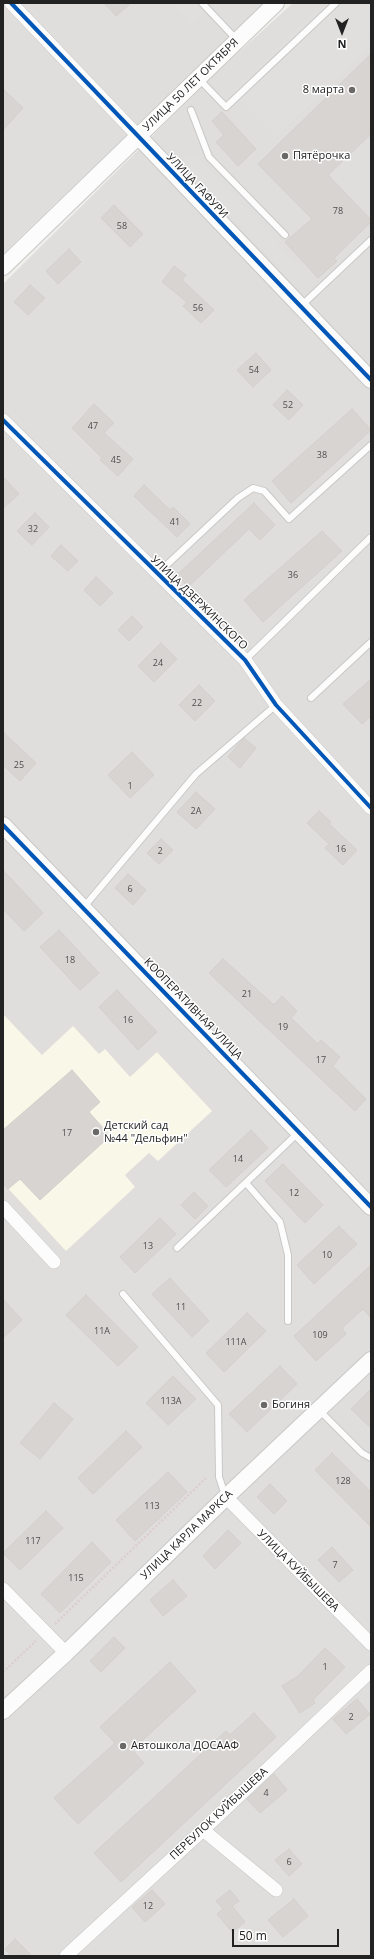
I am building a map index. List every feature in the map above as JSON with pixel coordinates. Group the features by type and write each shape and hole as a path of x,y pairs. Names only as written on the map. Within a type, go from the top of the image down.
{"street":[{"name":"УЛИЦА ГАФУРИ","path":"11,3 300,307 369,374"},
{"name":"УЛИЦА 50 ЛЕТ ОКТЯБРЯ","path":"3,267 276,3"},
{"name":"УЛИЦА ДЗЕРЖИНСКОГО","path":"3,420 156,574 245,660 276,705 371,808"},
{"name":"КООПЕРАТИВНАЯ УЛИЦА","path":"3,825 371,1207"},
{"path":"3,1207 54,1262"},
{"name":"УЛИЦА КАРЛА МАРКСА","path":"3,1711 66,1653 226,1497 371,1360"},
{"name":"УЛИЦА КУЙБЫШЕВА","path":"226,1497 371,1644"},
{"path":"3,1589 66,1653"},
{"name":"ПЕРЕУЛОК КУЙБЫШЕВА","path":"66,1956 203,1830 371,1671"},
{"path":"203,1830 276,1890"}],"lane":[{"path":"202,3 237,40"},
{"path":"198,78 226,107 336,3"},
{"path":"191,110 209,157 285,236"},
{"path":"300,307 371,240"},
{"path":"156,574 238,498 253,488 264,491 289,519 371,445"},
{"path":"245,660 371,537"},
{"path":"311,698 371,642"},
{"path":"83,908 196,774 276,705"},
{"path":"177,1248 299,1132"},
{"path":"246,1183 280,1222 288,1255 288,1321"},
{"path":"122,1294 218,1405 219,1476 226,1497"},
{"path":"319,1410 362,1453 371,1458"}],"path":[{"path":"3,1672 46,1633 207,1476"}],"shaded area":[{"path":"3,3 264,3 3,254"},
{"path":"172,3 214,3 192,24"},
{"path":"293,3 371,3 371,1956 3,1956 3,284 219,70"},
{"path":"322,3 371,3 371,30 368,33 371,37 371,46 276,138 231,91"},
{"path":"197,156 303,270 296,287 184,166 182,160"},
{"name":"Детский сад №44 \"Дельфин\"","path":"3,1014 42,1055 73,1026 99,1054 105,1049 130,1077 157,1052 212,1111 158,1161 149,1153 125,1175 135,1187 66,1251 3,1183"}],"building":[{"path":"104,3 131,3 116,16"},
{"path":"371,54 371,134 328,175 371,220 371,222 334,258 337,261 318,278 285,242 312,219 258,164"},
{"path":"3,89 23,108 3,130"},
{"path":"222,112 256,149 238,166 216,142 224,135 212,121"},
{"path":"114,205 143,234 130,247 101,218"},
{"path":"69,249 81,262 58,284 46,271"},
{"path":"174,266 186,275 182,280 214,310 201,323 183,306 187,302 162,282"},
{"path":"30,285 45,298 28,315 14,302"},
{"path":"256,353 271,370 253,387 237,370"},
{"path":"287,390 303,405 289,420 273,405"},
{"path":"94,404 114,423 104,433 133,459 118,476 100,460 102,458 72,428"},
{"path":"352,409 371,430 291,503 272,481"},
{"path":"3,477 19,494 3,508"},
{"path":"144,485 170,510 173,507 190,524 177,537 134,496"},
{"path":"254,503 275,525 260,540 249,529 188,587 177,575"},
{"path":"35,513 49,527 32,545 17,531"},
{"path":"322,531 342,551 263,622 244,600"},
{"path":"61,545 78,561 68,571 51,556"},
{"path":"96,577 113,593 100,606 84,590"},
{"path":"132,616 143,627 129,641 118,630"},
{"path":"161,643 177,659 154,682 138,666"},
{"path":"371,679 371,716 362,724 343,704"},
{"path":"199,685 215,701 195,721 179,705"},
{"path":"3,732 36,763 20,781 3,765"},
{"path":"244,738 256,748 240,768 228,757"},
{"path":"132,752 154,775 130,798 108,775"},
{"path":"196,792 215,809 196,829 177,812"},
{"path":"319,811 331,822 329,824 357,850 343,865 325,848 329,844 307,823"},
{"path":"161,839 173,850 159,864 147,853"},
{"path":"3,870 43,913 24,931 3,909"},
{"path":"128,874 146,890 133,905 115,888"},
{"path":"59,930 99,973 80,990 40,947"},
{"path":"223,959 274,1005 282,996 297,1011 291,1018 318,1044 321,1040 340,1057 333,1066 366,1099 355,1111 209,973"},
{"path":"117,990 157,1032 138,1050 99,1007"},
{"path":"72,1070 100,1102 89,1112 110,1136 40,1200 20,1179 8,1189 3,1183 3,1130"},
{"path":"251,1130 268,1148 226,1187 209,1170"},
{"path":"283,1164 323,1205 305,1223 265,1181"},
{"path":"194,1192 208,1206 195,1219 181,1205"},
{"path":"160,1218 176,1234 135,1273 120,1257"},
{"path":"339,1226 357,1244 314,1284 297,1265"},
{"path":"371,1265 371,1318 363,1309 342,1328 346,1334 316,1361 294,1336"},
{"path":"170,1278 209,1321 192,1337 152,1294"},
{"path":"86,1295 138,1347 118,1366 66,1315"},
{"path":"3,1299 22,1320 3,1338"},
{"path":"247,1313 266,1331 224,1372 206,1353"},
{"path":"280,1366 297,1384 247,1432 229,1414"},
{"path":"173,1376 196,1399 168,1425 146,1403"},
{"path":"371,1389 371,1428 351,1409"},
{"path":"54,1403 73,1419 40,1459 20,1443"},
{"path":"126,1431 142,1447 93,1494 78,1478"},
{"path":"332,1453 371,1492 371,1527 315,1470"},
{"path":"168,1472 187,1492 135,1541 116,1520"},
{"path":"270,1484 287,1501 274,1514 257,1497"},
{"path":"46,1511 63,1528 20,1570 3,1553"},
{"path":"228,1530 241,1543 215,1569 203,1556"},
{"path":"92,1542 111,1562 60,1613 41,1594"},
{"path":"332,1547 353,1570 339,1582 318,1560"},
{"path":"173,1580 187,1596 163,1616 150,1600"},
{"path":"114,1637 125,1648 101,1672 90,1661"},
{"path":"325,1648 345,1667 313,1700 315,1703 300,1713 282,1686 298,1676"},
{"name":"Автошкола ДОСААФ","path":"170,1662 196,1691 132,1750 144,1763 78,1824 54,1798 115,1743 100,1727"},
{"path":"357,1699 370,1714 346,1734 333,1719"},
{"path":"254,1713 276,1737 121,1882 94,1853 226,1731 230,1735"},
{"path":"274,1774 287,1790 260,1813 247,1799"},
{"path":"289,1849 302,1864 289,1876 275,1860"},
{"path":"152,1890 165,1904 145,1922 132,1907"},
{"path":"230,1890 239,1901 232,1906 245,1922 232,1932 217,1914 223,1909 216,1901"},
{"path":"294,1899 308,1916 283,1937 268,1920"},
{"path":"15,1939 32,1956 11,1956 5,1949"}],"cycle path":[{"path":"11,3 371,380"},
{"path":"3,420 245,660 276,705 371,808"},
{"path":"3,825 371,1207"}],"place":[{"name":"8 марта","path":"352,90"},
{"name":"Пятёрочка","path":"285,156"},
{"name":"Детский сад №44 \"Дельфин\"","path":"96,1132"},
{"name":"Богиня","path":"264,1405"},
{"name":"Автошкола ДОСААФ","path":"123,1746"}]}
